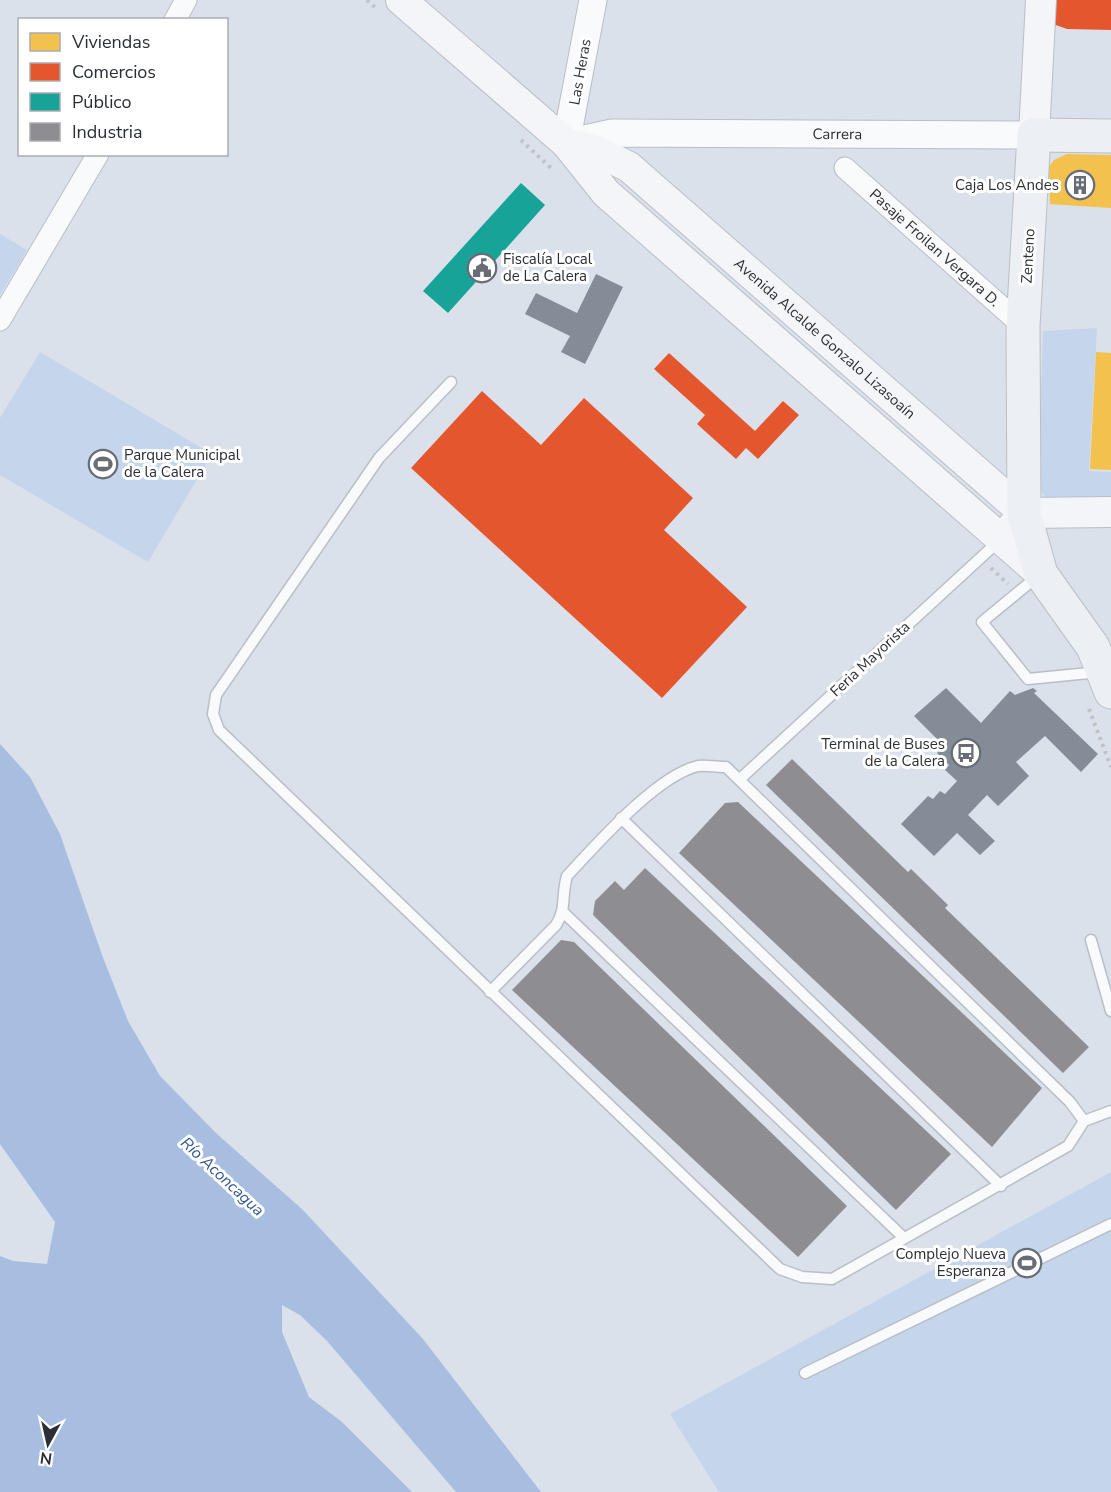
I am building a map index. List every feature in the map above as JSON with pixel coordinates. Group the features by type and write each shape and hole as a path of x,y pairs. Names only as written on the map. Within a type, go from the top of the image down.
{"main road":[{"name":"Avenida Alcalde Gonzalo Lizasoaín","path":"401,0 566,143 606,193 1041,574 1093,647 1107,681"},
{"name":"Zenteno","path":"1024,513 1023,326 1041,0"},
{"name":"Carrera","path":"1034,135 1111,136"},
{"name":"Avenida Alcalde Gonzalo Lizasoaín","path":"566,143 597,151 629,168 1024,513 1041,574"},
{"path":"1000,540 1024,513 1111,512"}],"street":[{"path":"176,18 186,0"},
{"name":"Las Heras","path":"566,143 593,0"},
{"name":"Carrera","path":"566,143 612,133 1034,135"},
{"path":"0,320 97,156"},
{"name":"Pasaje Froilan Vergara D.","path":"845,168 1023,326"}],"lane":[{"path":"451,382 379,458 216,695 213,714 219,730 780,1269 802,1277 832,1279 1068,1146 1084,1121 1111,1111"},
{"name":"Feria Mayorista","path":"740,779 1000,540"},
{"path":"1041,574 982,622 1028,679 1107,681"},
{"path":"490,992 556,925 564,913 564,887 567,876 621,818 677,776 699,766 726,767 1070,1102 1084,1121"},
{"path":"621,818 1000,1185"},
{"path":"564,913 904,1238"},
{"path":"1091,940 1111,1011"},
{"path":"805,1373 1111,1224"}],"shaded area":[{"path":"0,234 27,250 0,295"},
{"path":"1097,328 1089,471 1111,472 1111,503 1050,504 1038,486 1043,331"},
{"name":"Parque Municipal de la Calera","path":"40,352 212,454 148,562 0,475 0,418"},
{"name":"Complejo Nueva Esperanza","path":"1111,1172 1111,1492 719,1492 670,1414"}],"water":[{"name":"Río Aconcagua","path":"0,744 30,777 60,834 102,955 128,1021 160,1076 217,1134 302,1209 423,1339 541,1492 456,1492 327,1341 300,1315 282,1305 282,1332 309,1397 342,1422 412,1492 0,1492 0,1256 13,1261 47,1264 55,1222 0,1144"}],"building: Viviendas":[{"name":"Caja Los Andes","path":"1067,154 1111,155 1111,208 1050,204 1049,167 1054,160"},
{"path":"1096,352 1111,353 1111,470 1090,469"}],"building: Comercios":[{"path":"1055,0 1111,0 1111,30 1067,29 1053,24"},
{"path":"669,353 755,431 783,401 799,415 758,459 746,448 736,459 697,424 705,415 654,369"},
{"path":"482,391 541,445 584,398 693,498 664,530 747,607 662,698 411,468"}],"building: Público":[{"path":"521,183 545,205 448,313 423,291"}],"building: Industria":[{"path":"792,759 908,872 911,869 948,905 945,908 1089,1047 1063,1073 766,785"},
{"path":"738,802 1042,1088 992,1147 679,853 725,803"},
{"path":"645,868 951,1154 896,1210 593,915 595,901 615,881 624,890"},
{"path":"561,940 574,942 847,1206 798,1257 512,990"}],"building: Otros":[{"path":"596,274 623,287 585,364 561,352 570,336 525,314 536,293 577,313"},
{"path":"946,688 981,723 1010,691 1015,695 1033,688 1037,691 1034,693 1098,754 1081,772 1045,736 1016,762 1029,776 998,806 987,795 968,815 995,841 980,855 957,833 934,856 901,824 928,796 933,799 940,791 945,794 957,781 945,770 949,765 937,753 944,746 914,716"}],"place":[{"name":"Caja Los Andes","path":"1080,185"},
{"name":"Fiscalía Local de La Calera","path":"482,268"},
{"name":"Parque Municipal de la Calera","path":"103,464"},
{"name":"Terminal de Buses de la Calera","path":"966,753"},
{"name":"Complejo Nueva Esperanza","path":"1027,1263"}]}
